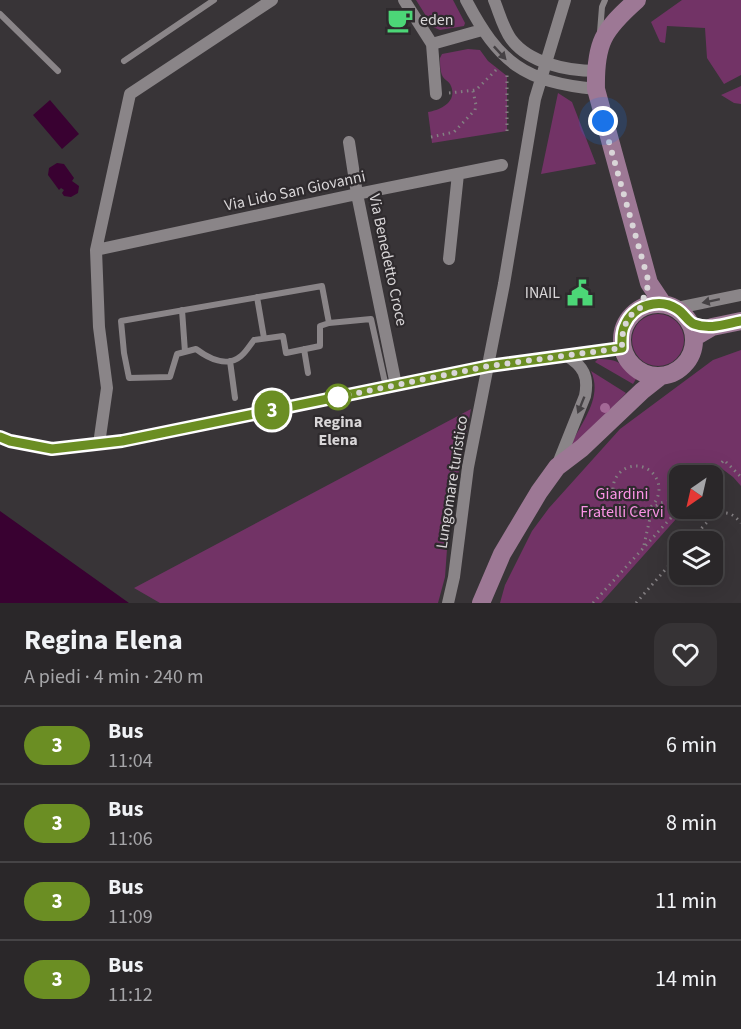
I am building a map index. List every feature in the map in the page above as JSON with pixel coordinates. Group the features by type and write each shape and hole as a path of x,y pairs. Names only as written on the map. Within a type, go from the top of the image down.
{"main road":[{"path":"637,0 615,20 599,45 596,80 649,283 663,304"},
{"path":"640,308 649,283"},
{"path":"481,603 502,554 539,492 557,468 582,448 650,381 675,373 686,364 693,351 693,330 678,309 663,304 651,304 631,315 622,337 622,348 631,365 650,381"},
{"path":"693,330 741,321"}],"street":[{"path":"99,444 107,388 99,327 96,250 130,94 272,0"},
{"path":"404,0 432,44 436,94"},
{"path":"466,0 482,30 512,63 530,73 573,87 596,80"},
{"path":"494,0 509,37 521,50 596,80"},
{"name":"Lungomare turistico","path":"448,603 454,577 468,467 489,366 535,99 565,0"},
{"path":"432,44 482,30"},
{"name":"Via Benedetto Croce","path":"349,142 391,386"},
{"name":"Via Lido San Giovanni","path":"96,250 502,165"},
{"path":"449,259 458,174"},
{"path":"681,307 741,295"},
{"path":"0,436 10,441 52,449 122,441 489,366 622,348"},
{"path":"557,468 588,384 582,367 567,356"}],"lane":[{"path":"124,61 214,0"},
{"path":"599,45 602,7 605,0"},
{"path":"0,14 58,71"},
{"path":"329,323 322,286 121,321 129,378 170,376 177,354 196,349 211,360 230,361 241,357 254,340 264,338 283,336 286,353 304,350 320,346 320,326 371,319 391,386"},
{"path":"256,297 264,338"},
{"path":"182,310 185,352"},
{"path":"304,350 308,373"},
{"path":"230,361 235,398"}],"path":[{"path":"436,94 476,90 512,63"},
{"path":"507,131 512,63"},
{"path":"431,137 454,132 475,110 473,91"},
{"path":"720,465 724,460 741,477"},
{"path":"643,549 652,508 659,494 657,478 645,467 629,466 616,475 612,489 617,503 629,511 637,512 652,508 660,503 669,501"},
{"path":"700,531 712,517 723,512 735,516 741,524"},
{"path":"593,603 670,519"},
{"path":"636,603 669,566"}],"green space":[{"path":"416,0 453,0 465,23 464,26 440,30 433,27"},
{"path":"682,0 741,0 741,75 724,84 707,58 705,28 667,26 665,43 660,42 651,22"},
{"path":"468,49 480,50 488,61 507,76 507,131 432,143 428,112 443,107 452,95 450,84 441,73 440,58 442,54"},
{"path":"741,86 741,104 734,103 721,95"},
{"path":"558,93 572,102 596,164 541,174"},
{"path":"653,314 663,314 673,318 680,325 684,340 680,355 673,362 663,366 653,366 643,362 636,355 632,345 632,335 636,325 643,318"},
{"name":"Giardini Fratelli Cervi","path":"741,350 741,486 723,470 723,465 669,465 669,519 676,519 601,603 500,603 505,585 532,531 549,508 620,429 713,360"},
{"path":"598,359 616,361 624,366 636,379 633,384 595,362"},
{"path":"591,371 626,393 576,446 571,445 593,400 594,381"},
{"path":"471,409 449,521 445,577 438,603 160,603 134,588"}],"shaded area":[{"path":"50,100 79,134 62,149 33,115"},
{"path":"57,163 64,164 74,178 72,181 79,186 78,193 71,197 64,196 62,193 64,190 61,188 59,190 48,175 49,168"},
{"path":"0,511 129,603 0,603"}],"bus line":[{"name":"3","path":"0,437 52,449 122,441 489,366 622,348 625,325 631,315 651,304 670,305 678,309 686,315 691,324 711,327 741,321"}],"place":[{"name":"eden","path":"400,20"},
{"name":"INAIL","path":"580,293"},
{"name":"Regina Elena","path":"338,397"}],"route":[{"path":"338,397 489,366 622,348 625,325 631,315 640,308 649,283 603,121"}]}
